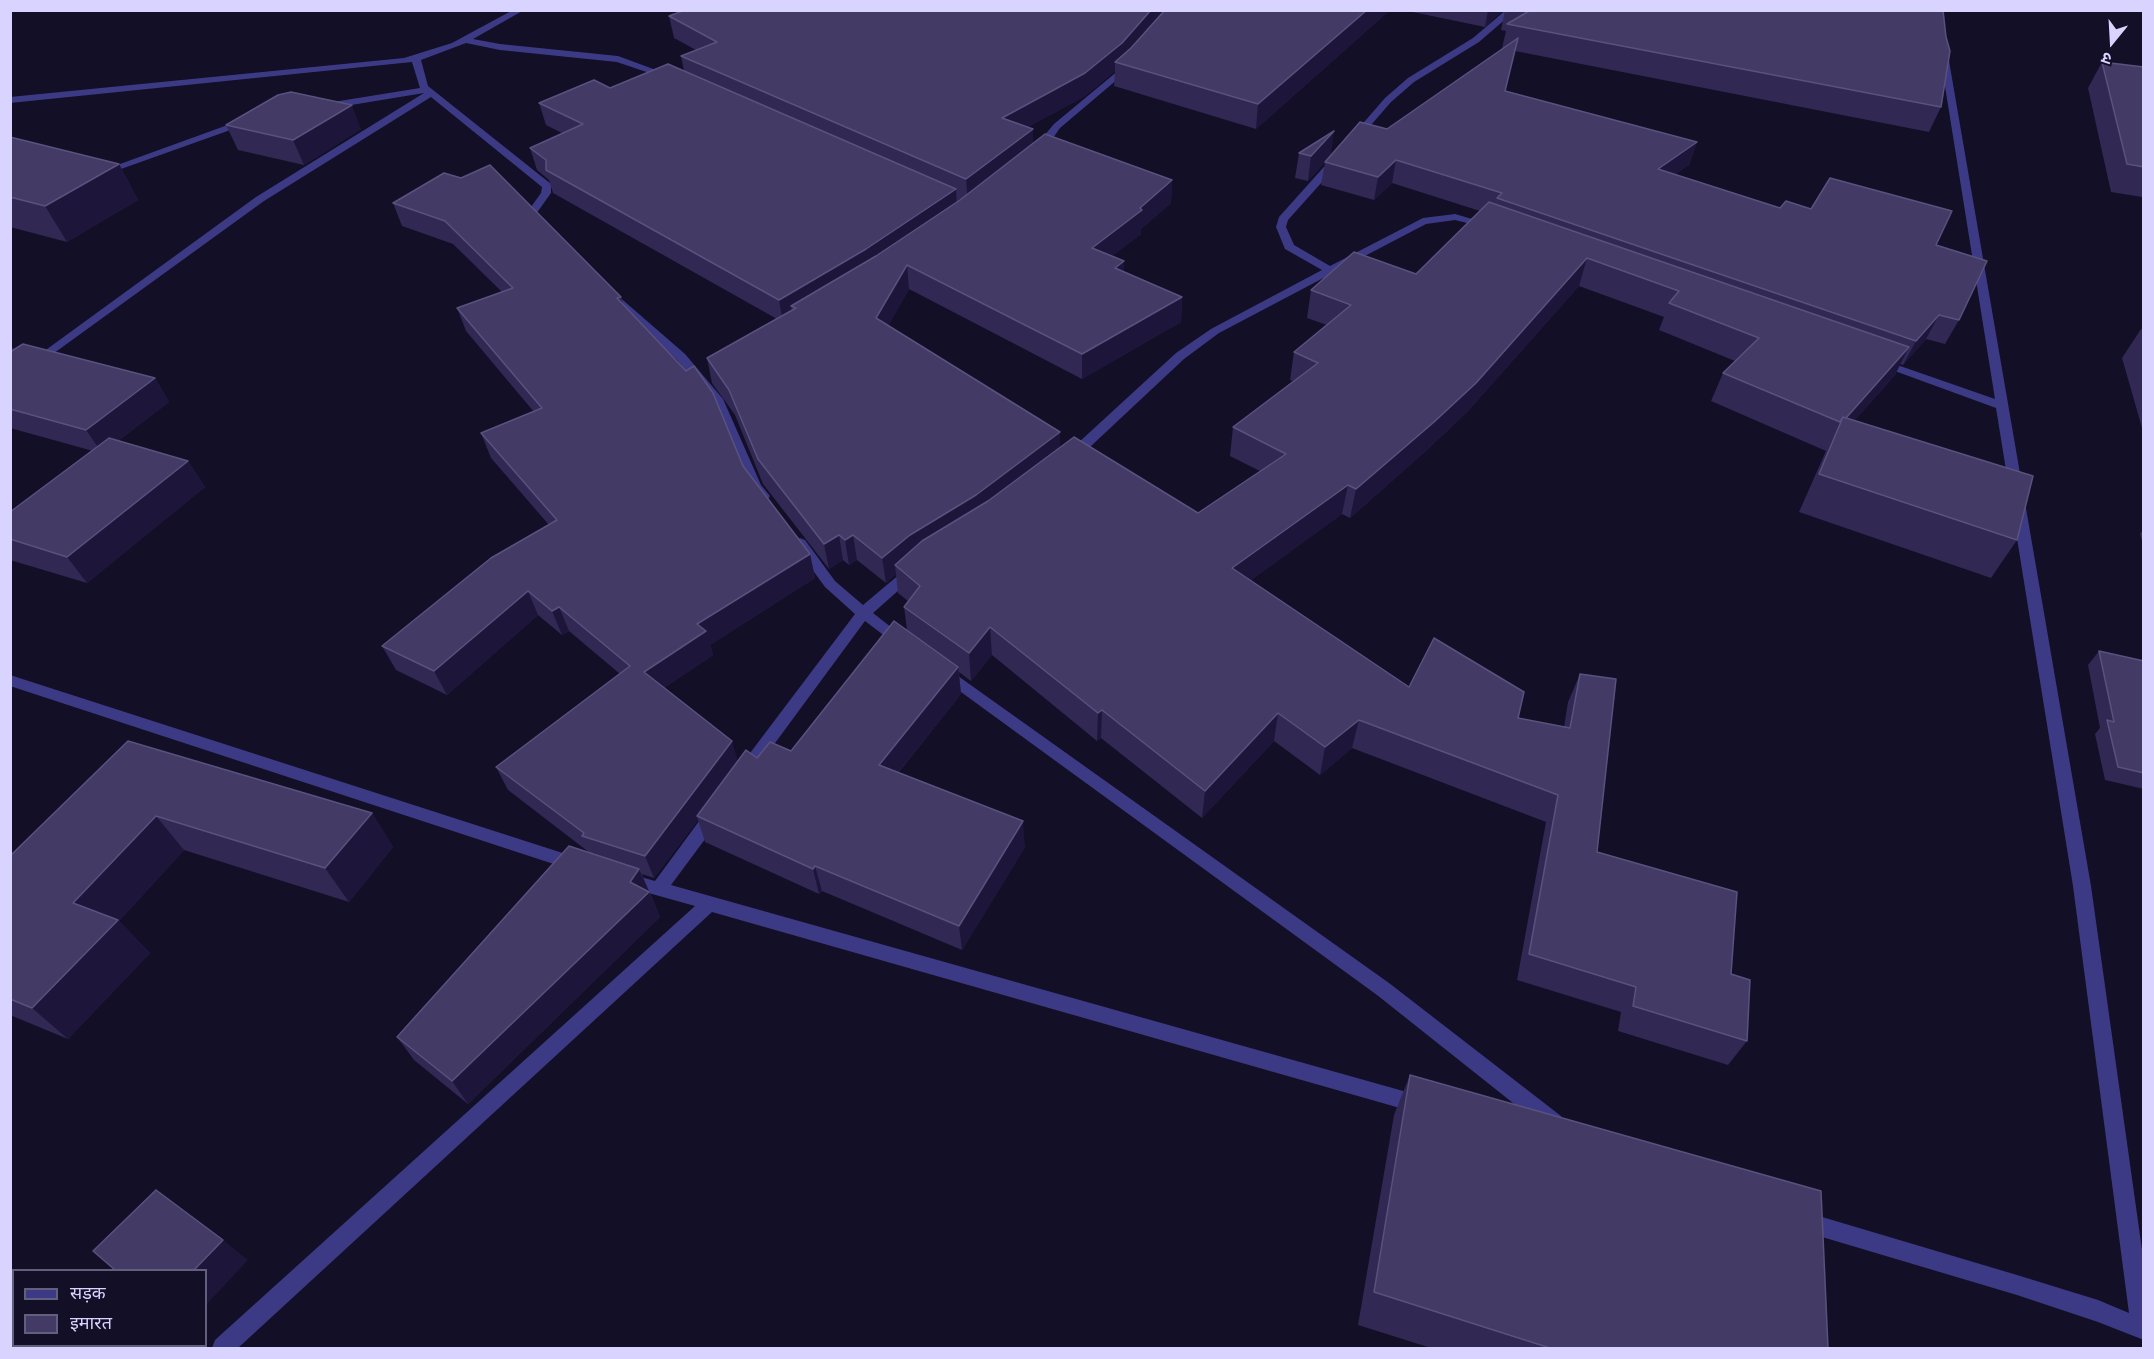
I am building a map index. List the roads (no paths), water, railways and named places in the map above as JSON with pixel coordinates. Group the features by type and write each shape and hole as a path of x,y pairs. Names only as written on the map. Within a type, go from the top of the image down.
{"street":[{"path":"10,100 417,59 465,40 520,10"},
{"path":"1347,148 1388,100 1411,80 1476,40 1512,10"},
{"path":"465,40 494,46 625,61 683,82"},
{"path":"1942,44 2082,886 2143,1330"},
{"path":"417,59 418,73 429,91 547,186 546,193 531,214 550,236"},
{"path":"1030,164 1045,148 1048,137 1057,126 1110,84 1134,60"},
{"path":"318,108 429,91"},
{"path":"10,382 252,204 429,91"},
{"path":"93,175 255,119"},
{"path":"1334,271 1288,247 1281,227 1283,219 1339,157"},
{"path":"1063,464 1180,356 1223,327 1334,271 1423,221 1455,217 1498,228"},
{"path":"599,282 700,369 727,416 756,486 774,509"},
{"path":"1869,360 2002,406"},
{"path":"792,533 830,584 863,613 911,648"},
{"path":"736,784 863,613 919,565"},
{"path":"930,662 1383,989 1568,1134"},
{"path":"10,680 658,889 1433,1108"},
{"path":"658,889 722,803"},
{"path":"223,1348 709,904"},
{"path":"1783,1215 2017,1285 2098,1311 2143,1330"}]}
